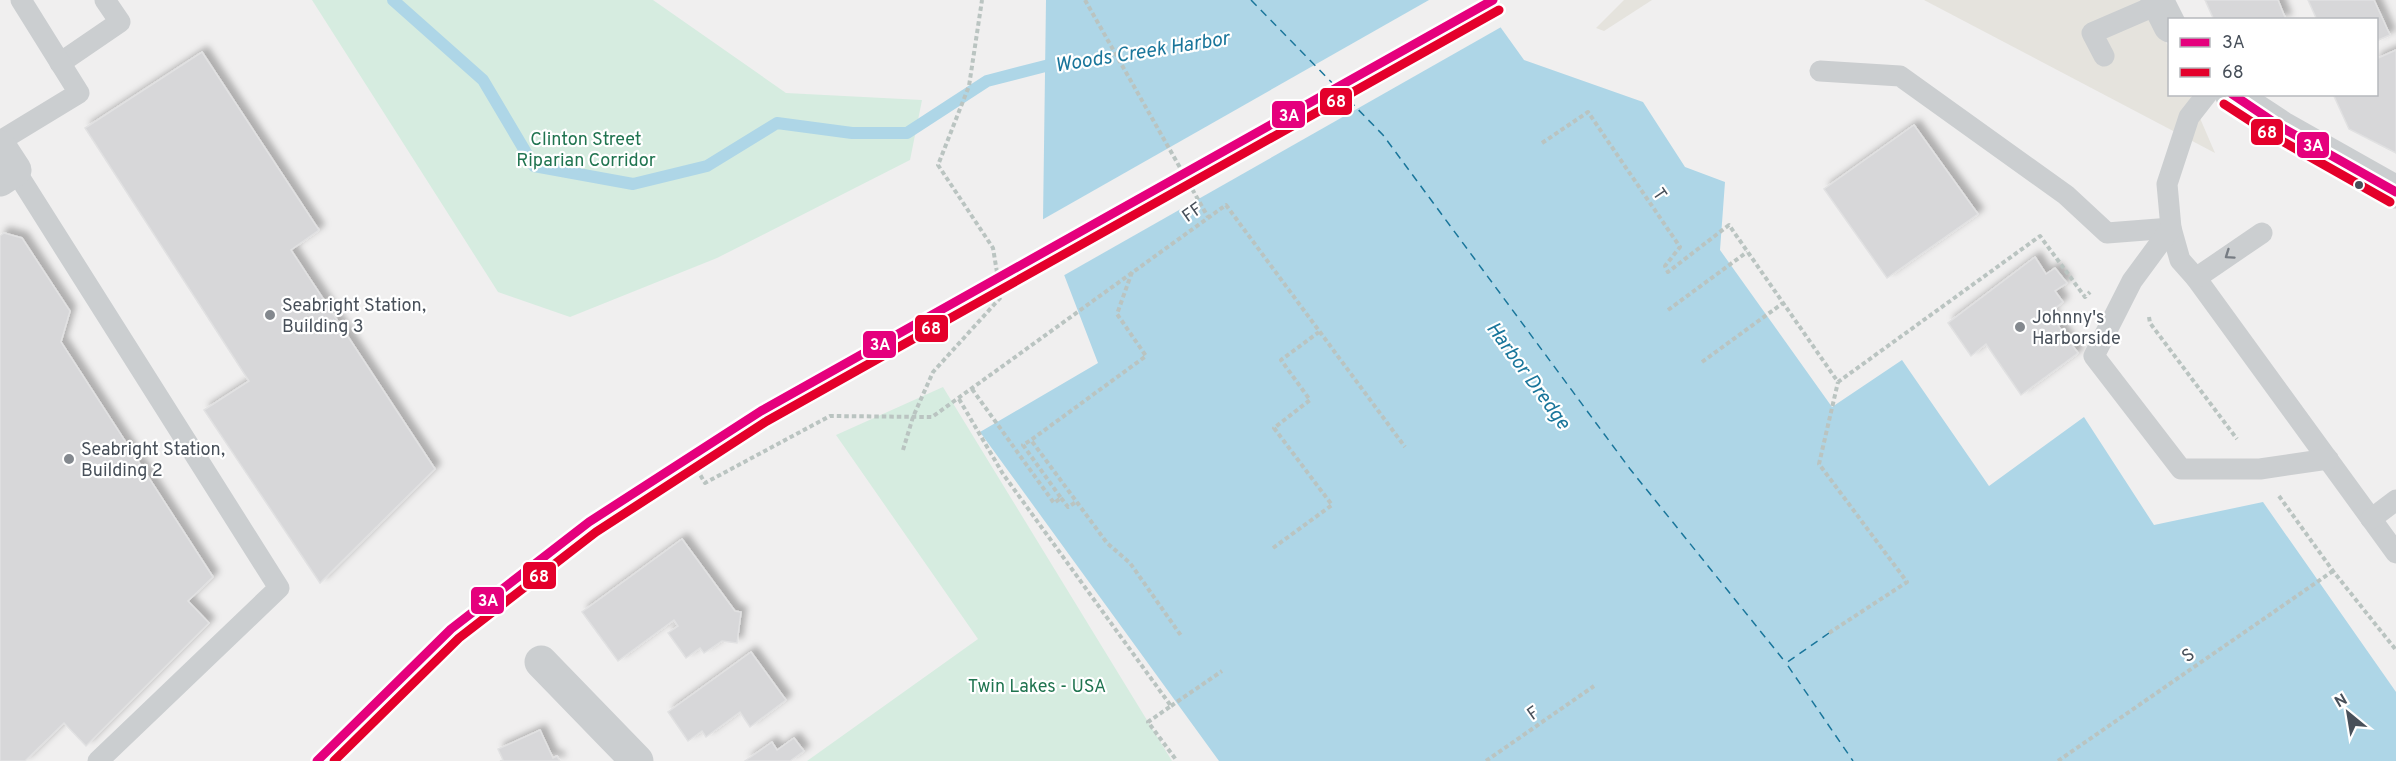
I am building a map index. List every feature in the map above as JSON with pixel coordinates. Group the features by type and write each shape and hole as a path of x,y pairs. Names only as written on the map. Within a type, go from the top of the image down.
{"street":[{"path":"2234,96 2282,127 2396,192"},
{"path":"541,662 637,761"}],"lane":[{"path":"0,141 79,93 21,0"},
{"path":"60,63 120,22 105,0"},
{"path":"2104,56 2092,33 2162,10"},
{"path":"1820,71 1900,76 2066,195 2107,233 2171,228"},
{"path":"2205,96 2189,117 2167,184 2171,228 2180,260 2196,278 2396,553"},
{"path":"5,166 279,588 98,761"},
{"path":"2171,228 2132,280 2094,356 2181,469 2260,469 2328,459"},
{"path":"2196,278 2262,233"},
{"path":"2371,519 2396,500"}],"path":[{"path":"903,450 913,417 933,372 1001,297 993,248 938,165 969,86 982,0"},
{"path":"1085,0 1208,218"},
{"name":"T","path":"1542,143 1588,112 1680,247 1665,266 1668,272 1729,225 1747,252"},
{"name":"FF","path":"689,456 705,483 830,416 932,417 1226,205 1405,447"},
{"path":"1829,633 1906,582 1819,464 1838,382 2040,236 2085,297 2098,285"},
{"path":"1668,310 1747,252 1838,382"},
{"path":"1076,502 1068,507 1023,445 1146,356 1117,314 1132,272"},
{"path":"1702,362 1783,303"},
{"path":"2149,307 2150,323 2240,442"},
{"path":"1273,548 1332,505 1274,428 1310,400 1281,360 1319,332"},
{"path":"972,389 1054,503 1061,498"},
{"path":"959,399 1004,474 1171,706"},
{"path":"1031,440 1107,543 1130,563 1182,637"},
{"path":"2275,491 2332,571 2396,650"},
{"name":"S","path":"2058,761 2332,571"},
{"path":"1177,761 1148,722 1222,671"},
{"name":"F","path":"1486,761 1594,686"}],"shaded area":[{"path":"1624,0 1652,0 1604,31 1596,28"},
{"path":"1924,0 2148,0 2168,47 2168,96 2190,96 2215,153"}],"green space":[{"name":"Clinton Street Riparian Corridor","path":"312,0 653,0 786,93 922,100 910,160 717,258 570,317 498,292"},
{"name":"Twin Lakes - USA","path":"943,387 1172,761 807,761 978,639 836,435"}],"water":[{"path":"1046,0 1481,0 1524,60 1643,102 1685,167 1725,182 1720,250 1832,407 1902,360 1989,486 2084,417 2154,525 2263,502 2396,692 2396,761 1219,761 980,432 1098,363 1043,220"}],"pier":[{"path":"1429,0 1484,0 1503,26 1061,277 1040,221"}],"building":[{"path":"2205,0 2278,0 2285,18 2213,18"},
{"path":"2308,0 2374,0 2390,35 2378,40 2378,18 2316,18"},
{"path":"2396,50 2396,153 2349,129 2334,96 2378,96 2378,58"},
{"name":"Seabright Station, Building 3","path":"202,52 319,230 291,250 435,469 320,583 204,410 249,381 85,128"},
{"path":"1914,125 1978,214 1887,278 1824,189"},
{"name":"Seabright Station, Building 2","path":"4,233 22,238 70,311 61,342 213,577 188,601 209,623 86,746 64,723 25,761 0,761 0,236"},
{"path":"2035,257 2046,274 2055,268 2067,283 2055,291 2063,302 2049,313 2078,353 2021,395 1986,344 1971,356 1948,323"},
{"path":"682,539 735,611 741,612 737,643 722,641 704,653 700,648 686,658 668,633 678,626 674,620 618,661 582,612"},
{"path":"751,652 786,700 750,727 740,712 706,737 702,731 688,741 668,712"},
{"path":"540,730 553,758 557,756 560,761 500,761 503,760 498,749"},
{"path":"794,738 804,751 790,761 745,761 772,742 777,750"}],"waterway":[{"name":"Woods Creek Harbor","path":"393,0 483,80 534,166 633,184 707,166 777,123 852,133 907,133 987,81 1061,62"}],"ferry route":[{"path":"1251,0 1383,135 1630,469 1786,663"},
{"path":"1829,633 1786,663 1853,761"}],"transit line":[{"name":"3A","path":"317,761 451,629 589,522 761,411 1493,0"},
{"name":"68","path":"334,761 459,638 596,532 767,421 1499,10"},
{"name":"3A","path":"2235,96 2281,127 2396,192"},
{"name":"68","path":"2224,104 2275,137 2390,202"}],"place":[{"name":"Seabright Station, Building 3","path":"270,315"},
{"name":"Johnny's Harborside","path":"2020,327"},
{"name":"Seabright Station, Building 2","path":"69,459"}],"water label":[{"name":"Harbor Dredge","path":"1529,375"}]}
